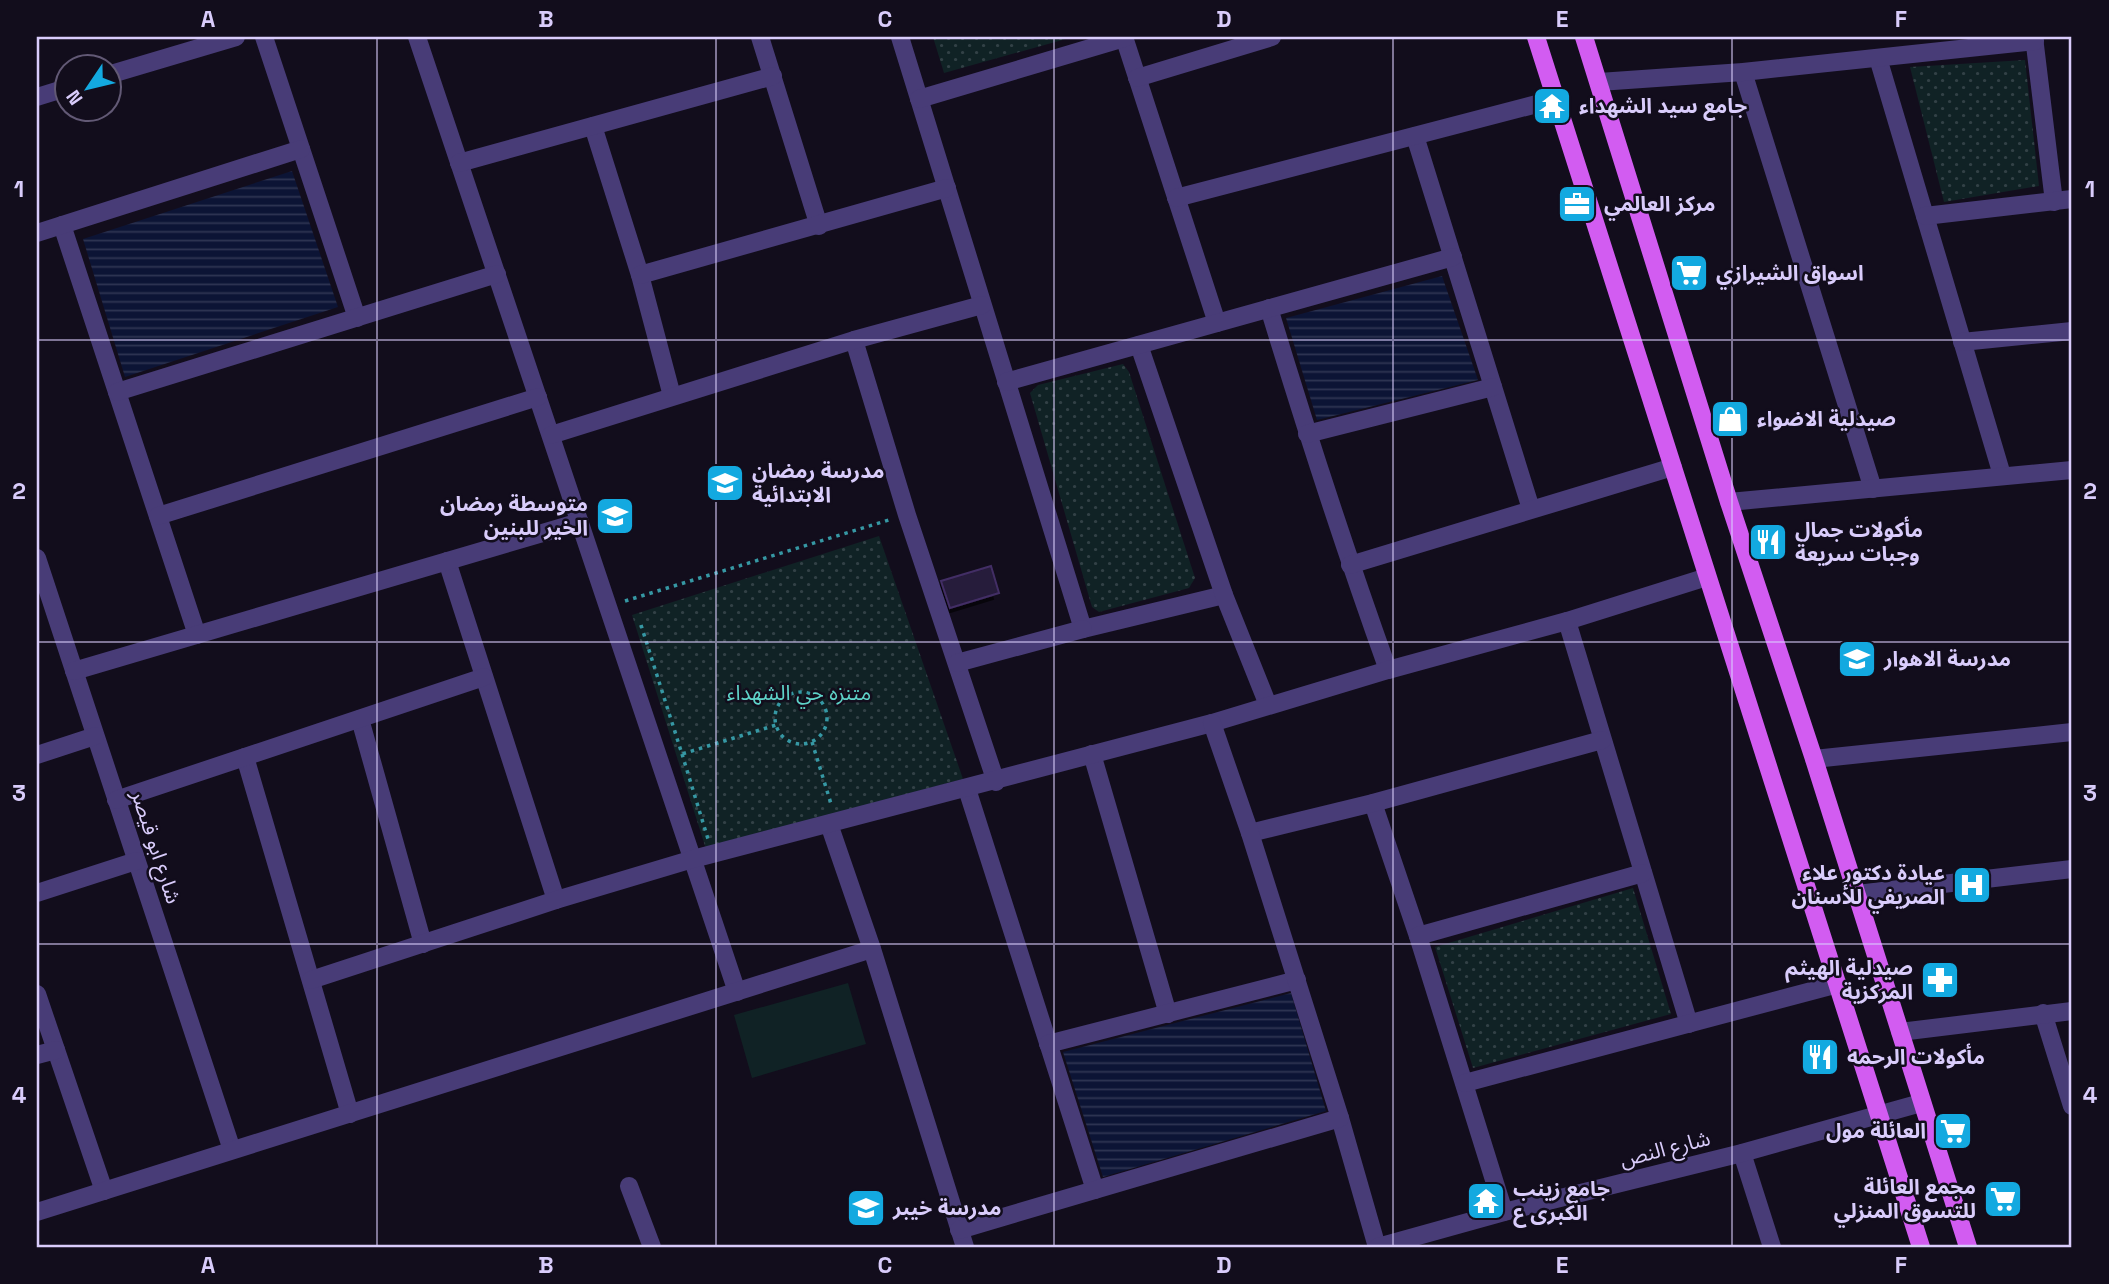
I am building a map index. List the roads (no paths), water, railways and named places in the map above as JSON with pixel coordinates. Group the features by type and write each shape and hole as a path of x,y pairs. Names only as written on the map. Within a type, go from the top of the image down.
{"main road":[{"path":"1536,37 1921,1247"},
{"path":"1584,37 1729,502 1857,894 1968,1247"}],"street":[{"path":"122,71 236,37"},
{"path":"264,37 357,318"},
{"path":"760,37 819,226"},
{"path":"900,37 1083,629"},
{"path":"919,99 1124,37 1217,323"},
{"path":"1137,78 1272,37"},
{"path":"424,38 460,163 737,992"},
{"path":"1599,82 1743,72 2034,39 2054,202"},
{"path":"1878,58 2002,475"},
{"path":"1743,72 1873,489"},
{"path":"460,163 773,76"},
{"path":"1176,198 1556,99"},
{"path":"593,126 640,275 672,396"},
{"path":"1415,136 1531,509"},
{"path":"37,233 301,149"},
{"path":"640,275 947,188"},
{"path":"1925,216 2072,199"},
{"path":"62,225 197,635"},
{"path":"1006,382 1453,257"},
{"path":"117,392 497,274"},
{"path":"551,435 854,340 982,304"},
{"path":"1269,308 1350,565 1388,670"},
{"path":"1962,342 2072,331"},
{"path":"854,340 907,515 996,782"},
{"path":"1139,345 1224,595 1268,705"},
{"path":"1307,434 1493,387"},
{"path":"158,516 538,397"},
{"path":"1350,565 1673,467"},
{"path":"1729,502 2072,470"},
{"path":"74,671 580,522"},
{"name":"شارع ابو قيصر","path":"37,558 232,1150"},
{"path":"447,561 556,900"},
{"path":"311,980 556,900 693,859 996,782 1212,723 1707,578"},
{"path":"957,663 1224,595"},
{"path":"1567,621 1689,1024"},
{"path":"116,800 484,677"},
{"path":"360,719 423,944"},
{"path":"1212,723 1297,980 1378,1247"},
{"path":"1814,760 2072,732"},
{"path":"37,755 95,736"},
{"path":"1250,832 1373,803 1602,740"},
{"path":"1092,754 1168,1014"},
{"path":"245,757 350,1114"},
{"path":"967,789 1095,1190"},
{"path":"1373,803 1419,936 1504,1212"},
{"path":"833,823 965,1247"},
{"path":"37,893 136,861"},
{"path":"1857,894 2072,869"},
{"path":"1419,936 1643,873"},
{"path":"37,1212 872,949"},
{"path":"1048,1044 1297,980"},
{"path":"1465,1083 1838,984"},
{"path":"37,994 104,1191"},
{"path":"1900,1032 2072,1011"},
{"path":"2043,1013 2072,1105"},
{"path":"37,1055 56,1050"},
{"name":"شارع النص","path":"1378,1247 1504,1212 1742,1153 1921,1103"},
{"path":"960,1230 1340,1118"},
{"path":"1742,1153 1772,1247"},
{"path":"629,1186 652,1247"}],"water":[{"path":"292,171 338,307 125,377 83,239"},
{"path":"1442,276 1478,380 1317,420 1286,318"},
{"path":"1291,993 1326,1111 1103,1177 1063,1052"}],"place":[{"name":"جامع سيد الشهداء","path":"1552,106"},
{"name":"مركز العالمي","path":"1577,204"},
{"name":"اسواق الشيرازي","path":"1689,273"},
{"name":"صيدلية الاضواء","path":"1730,419"},
{"name":"مدرسة رمضان الابتدائية","path":"725,483"},
{"name":"متوسطة رمضان الخير للبنين","path":"615,516"},
{"name":"مأكولات جمال وجبات سريعة","path":"1768,542"},
{"name":"مدرسة الاهوار","path":"1857,659"},
{"name":"عيادة دكتور علاء الصريفي للأسنان","path":"1972,885"},
{"name":"صيدلية الهيثم المركزية","path":"1940,980"},
{"name":"مأكولات الرحمه","path":"1820,1057"},
{"name":"العائلة مول","path":"1953,1131"},
{"name":"مجمع العائلة للتسوق المنزلي","path":"2003,1199"},
{"name":"جامع زينب الكبرى ع","path":"1486,1201"},
{"name":"مدرسة خيبر","path":"866,1208"}],"park label":[{"name":"متنزه حي الشهداء","path":"799,693"}]}
